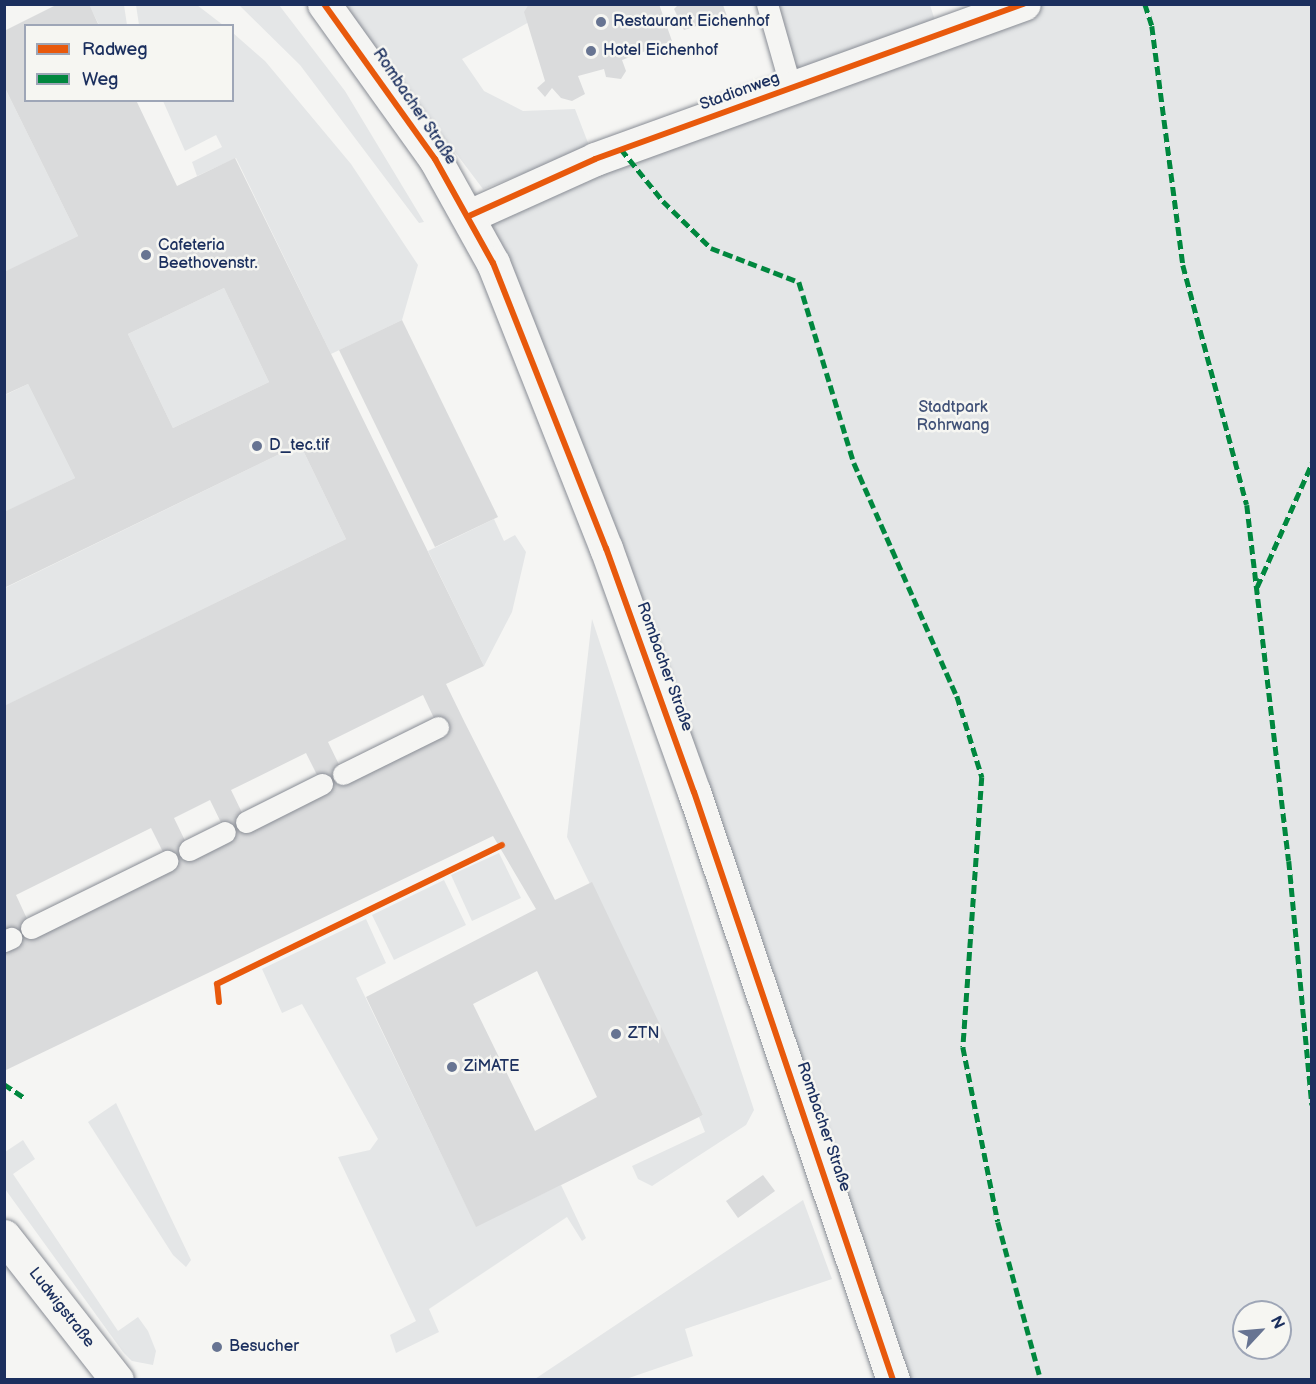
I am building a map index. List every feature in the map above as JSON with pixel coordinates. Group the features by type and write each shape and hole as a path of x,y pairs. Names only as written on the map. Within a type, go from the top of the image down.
{"main road":[{"name":"Rombacher Straße","path":"324,4 394,96 469,216 493,263 610,559 893,1380"},
{"name":"Stadionweg","path":"469,216 595,159 1024,4"},
{"name":"Ludwigstraße","path":"4,1236 117,1380"}],"lane":[{"path":"767,4 791,88"},
{"path":"343,774 438,727"},
{"path":"246,822 322,784"},
{"path":"189,850 225,832"},
{"path":"31,928 167,861"}],"green space":[{"path":"89,5 124,5 127,24 98,24"},
{"path":"136,5 197,5 222,24 139,24"},
{"path":"239,5 279,5 345,91 424,222 419,223 300,65"},
{"path":"344,5 536,5 540,16 462,59 484,91 523,111 575,109 590,148 483,189"},
{"path":"767,5 930,5 940,36 791,88"},
{"name":"Stadtpark Rohrwang","path":"1041,5 1311,5 1311,1379 904,1379 485,220 641,149"},
{"path":"234,34 265,61 351,164 418,265 402,320 331,354 236,158 197,176 192,162 222,147 216,135 185,151 163,102 234,102"},
{"path":"4,86 78,236 5,272 4,272"},
{"path":"224,288 269,382 173,428 128,334"},
{"path":"28,384 75,478 5,512 5,395"},
{"path":"300,444 346,539 5,706 5,588"},
{"path":"494,519 504,541 515,535 526,552 512,612 484,666 428,551"},
{"path":"592,619 754,1110 746,1125 652,1186 638,1179 632,1166 705,1132 699,1117 703,1115 567,837"},
{"path":"499,853 521,898 472,921 451,875"},
{"path":"444,880 466,925 394,960 372,915"},
{"path":"366,919 386,963 356,978 476,1226 561,1185 586,1238 582,1241 567,1217 429,1309 439,1332 396,1353 390,1335 416,1321 338,1157 370,1150 378,1139 302,1004 282,1013 262,969"},
{"path":"116,1103 191,1260 186,1267 173,1255 88,1122"},
{"path":"23,1140 35,1159 13,1174 118,1331 138,1317 148,1331 156,1351 153,1365 132,1361 123,1352 5,1189 5,1152"},
{"path":"803,1200 832,1279 685,1329 693,1356 626,1379 535,1379"}],"building":[{"path":"58,4 89,4 98,24 24,24 24,102 137,102 177,186 235,158 484,666 446,684 465,723 555,900 592,882 703,1115 476,1227 366,997 536,909 493,836 4,1071 4,948 14,943 4,924 4,706 346,539 300,444 4,588 4,512 75,478 28,384 4,395 4,272 78,236 4,86 4,31","holes":["224,288 269,382 173,428 128,334","423,695 442,735 347,781 328,742","306,753 326,793 250,829 231,790","210,800 229,839 193,857 174,818","151,828 171,868 34,934 16,895","537,971 597,1097 535,1131 473,1004"]},
{"name":"Hotel Eichenhof","path":"529,4 659,4 672,41 622,60 626,71 621,79 606,77 604,69 578,76 585,94 572,101 561,98 552,88 545,97 537,88 545,81 524,12"},
{"name":"Hotel Eichenhof","path":"678,5 723,5 727,16 684,30 674,9"},
{"path":"402,320 498,517 435,547 339,350"},
{"path":"763,1175 775,1191 738,1218 726,1201"}],"marked path":[{"path":"1145,4 1152,26 1183,265 1247,505 1289,861 1312,1105"},
{"path":"621,149 663,201 711,248 799,282 854,463 957,696 982,777 963,1047 998,1222 1041,1380"},
{"path":"1257,587 1312,463"},
{"path":"4,1084 25,1098"}],"cycle path":[{"path":"324,4 435,159 493,263 606,548 694,792 893,1380"},
{"path":"469,216 595,159 1024,4"},
{"path":"219,1002 217,984 502,845"}],"place":[{"name":"Restaurant Eichenhof","path":"601,22"},
{"name":"Hotel Eichenhof","path":"591,51"},
{"name":"Cafeteria Beethovenstr.","path":"146,255"},
{"name":"D_tec.tif","path":"257,446"},
{"name":"ZTN","path":"616,1034"},
{"name":"ZiMATE","path":"452,1067"},
{"name":"Besucher","path":"217,1347"}]}
